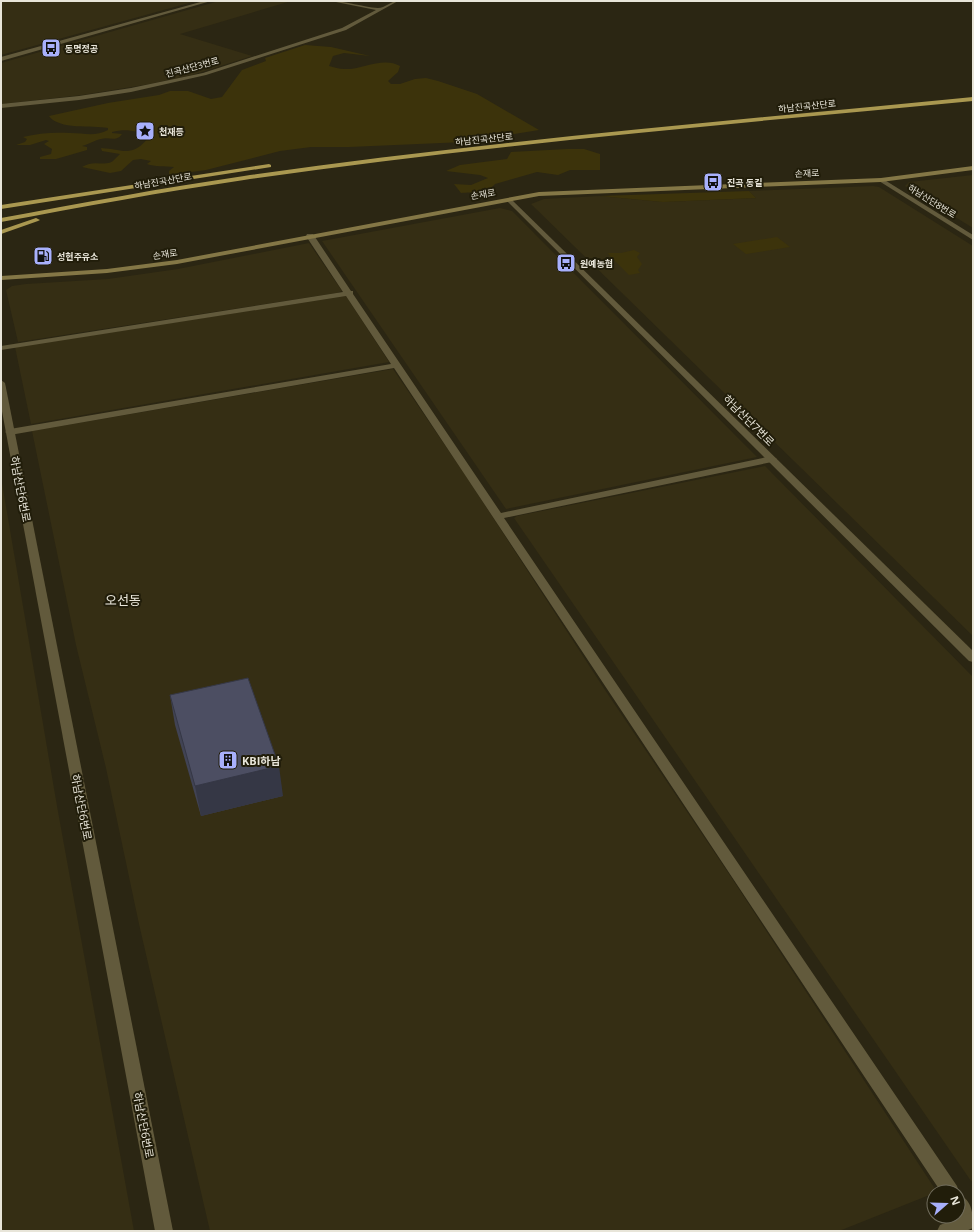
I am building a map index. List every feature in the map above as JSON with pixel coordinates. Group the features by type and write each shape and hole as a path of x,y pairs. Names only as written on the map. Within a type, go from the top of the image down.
{"highway":[{"name":"하남진곡산단로","path":"1,216 370,158 540,138 973,95"},
{"name":"하남진곡산단로","path":"370,158 973,99"},
{"path":"290,164 370,158"},
{"path":"1,227 192,190 370,158"},
{"path":"1,207 224,172 276,166"},
{"path":"1,212 40,202"},
{"name":"하남진곡산단로","path":"1,220 48,208"},
{"path":"1,232 35,220"}],"main road":[{"name":"손재로","path":"1,278 140,268 509,200 563,192 880,180 973,168"}],"street":[{"path":"1,59 209,1"},
{"path":"333,1 378,10"},
{"name":"진곡산단3번로","path":"1,106 79,98 130,90 197,76 344,29 396,1"},
{"name":"하남산단8번로","path":"880,180 973,238"},
{"name":"하남산단7번로","path":"509,200 973,658"},
{"path":"310,236 350,293 946,1184"},
{"path":"1,348 350,293"},
{"path":"10,432 398,365"},
{"name":"하남산단6번로","path":"1,384 164,1231"},
{"path":"499,516 772,459"},
{"path":"946,1231 972,1221 966,1213"}],"shaded area":[{"path":"1,1 196,1 1,55"},
{"path":"219,1 291,1 180,34 252,56 192,75 150,84 82,95 1,104 1,63"},
{"path":"305,45 331,47 370,56 344,53 333,56 329,66 338,68 351,69 387,62 393,63 400,66 398,72 388,81 391,84 400,84 415,79 426,78 438,81 477,94 539,130 464,142 349,147 311,147 280,151 206,170 169,175 169,171 174,167 150,165 147,164 151,161 141,159 133,160 121,171 110,173 82,167 95,163 110,163 120,154 102,151 101,148 123,151 134,150 151,135 127,130 112,132 122,134 120,137 115,139 104,138 96,140 82,146 87,147 87,150 56,159 40,159 40,157 51,154 52,149 44,144 49,141 46,140 30,145 16,145 25,142 27,139 23,137 46,133 94,134 108,130 108,128 101,127 68,125 60,123 49,116 108,103 159,95 170,91 188,91 211,99 222,97 242,70 266,61 265,58"},
{"path":"584,149 600,154 600,170 570,170 558,175 537,172 495,184 484,191 461,193 454,184 471,185 488,178 480,175 446,171 460,165 507,159 511,152"},
{"path":"973,175 973,228 905,186 909,182"},
{"path":"879,187 973,246 973,636 531,204 544,199 600,196 663,202 756,198 749,191"},
{"path":"749,191 756,198 663,202 600,196"},
{"path":"500,208 512,211 757,457 506,509 322,241"},
{"path":"777,237 790,247 746,254 733,244"},
{"path":"309,243 342,291 18,342 6,290 12,286 108,279 178,269"},
{"path":"634,250 640,253 637,257 642,264 638,270 640,273 629,275 608,253 621,253"},
{"path":"346,296 389,362 31,424 15,347"},
{"path":"393,369 466,476 605,690 731,877 932,1184 926,1184 926,1196 839,1231 210,1231 139,924 106,768 76,645 32,431"},
{"path":"765,466 973,677 973,1180 971,1181 514,518 517,516"},
{"path":"1,477 57,806 134,1231 1,1231"}],"building":[{"name":"KBI하남","path":"248,678 279,766 195,786 170,695"}],"place":[{"name":"동명정공","path":"51,48"},
{"name":"천재등","path":"145,131"},
{"name":"진곡 동길","path":"713,182"},
{"name":"성현주유소","path":"43,256"},
{"name":"원예농협","path":"566,263"},
{"name":"KBI하남","path":"228,760"}],"district":[{"name":"오선동","path":"123,600"}]}
